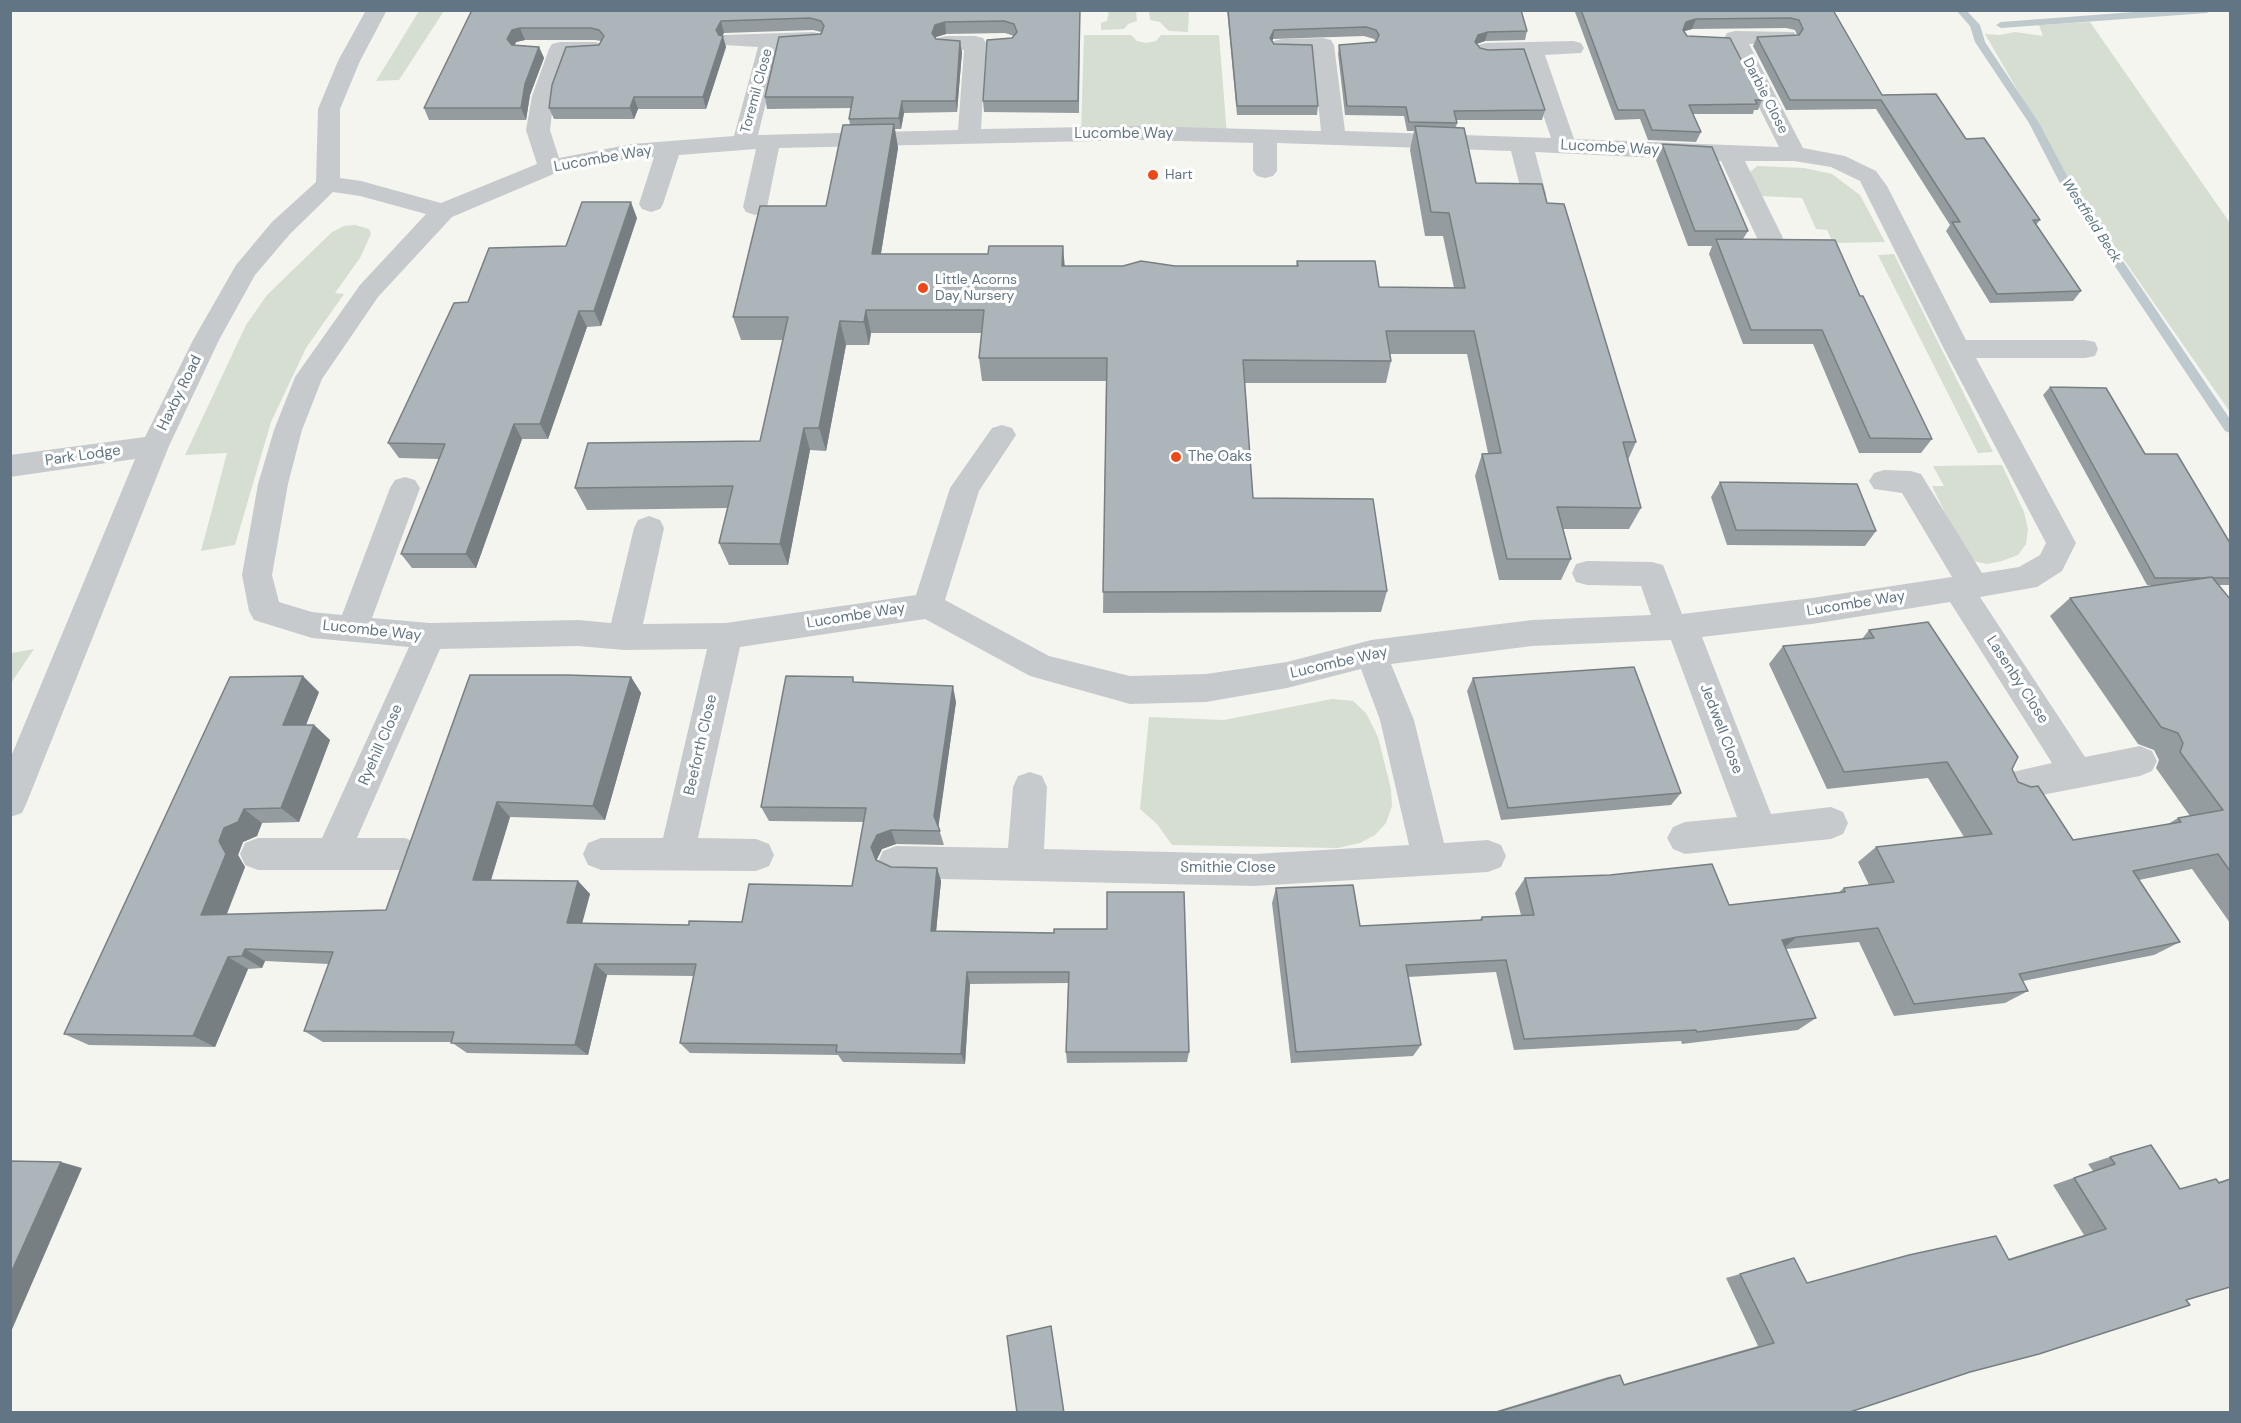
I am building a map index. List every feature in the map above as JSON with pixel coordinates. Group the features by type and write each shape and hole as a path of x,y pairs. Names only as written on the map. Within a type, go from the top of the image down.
{"street":[{"path":"376,10 349,61 329,109 328,184 361,189 443,211"},
{"name":"Darbie Close","path":"1786,37 1724,38 1794,154"},
{"name":"Toremil Close","path":"732,40 813,39"},
{"name":"Toremil Close","path":"755,207 756,142 771,40"},
{"path":"946,43 985,43 969,136"},
{"path":"1282,46 1333,45 1334,138"},
{"path":"1486,50 1573,48"},
{"path":"536,49 595,49"},
{"path":"550,167 538,130 543,96 560,49"},
{"path":"1532,49 1565,146"},
{"name":"Lucombe Way","path":"1141,133 1521,144 1730,154 1794,154 1837,161 1868,176 1883,201 1957,349 2061,543 2051,563 2026,578 1812,612 1677,627 1532,633 1371,653 1287,675 1206,688 1130,690 1041,668 928,606 726,636 624,637 578,633 430,636 312,625 265,611 257,575 273,484 288,430 309,377 369,291 443,211 550,167 632,151 756,142 969,136 1019,148 1141,133"},
{"path":"1264,171 1265,136"},
{"path":"1521,144 1534,194"},
{"path":"651,204 669,148"},
{"path":"1730,154 1770,238"},
{"name":"Haxby Road","path":"10,801 155,446 206,340 245,271 281,228 328,184"},
{"path":"1957,349 2085,349"},
{"path":"928,606 965,488 1002,435"},
{"name":"Park Lodge","path":"10,466 155,446"},
{"name":"Lasenby Close","path":"1884,481 1911,482 1965,586 2077,773"},
{"path":"352,629 405,488"},
{"path":"624,637 649,528"},
{"name":"Jedwell Close","path":"1587,573 1652,574 1677,627 1760,831"},
{"name":"Ryehill Close","path":"332,854 430,636"},
{"name":"Beeforth Close","path":"677,854 726,636"},
{"path":"1371,653 1397,720 1430,860"},
{"path":"2011,786 2140,761"},
{"path":"1025,865 1030,787"},
{"path":"1685,838 1831,823"},
{"path":"258,854 405,854"},
{"path":"601,854 756,855"},
{"name":"Smithie Close","path":"896,862 1254,870 1488,856"}],"shaded area":[{"path":"419,11 444,11 399,80 376,81"},
{"path":"1109,11 1136,11 1137,21 1128,24 1124,29 1101,30 1101,23 1107,21"},
{"path":"1149,11 1189,11 1188,32 1169,31 1160,22 1150,20"},
{"path":"2090,22 2230,223 2230,412 2074,188 1985,34 2000,35 2015,32 2043,36 2039,25"},
{"path":"1084,35 1131,35 1137,41 1146,43 1156,41 1161,35 1219,35 1227,135 1081,134"},
{"path":"1757,166 1804,168 1832,174 1860,195 1885,242 1833,243 1827,230 1816,229 1802,198 1760,196 1749,173"},
{"path":"355,225 369,229 371,234 360,258 335,293 344,294 306,348 271,422 235,545 201,551 227,453 185,455 246,325 267,295 332,232 344,226"},
{"path":"1894,254 1993,452 1978,453 1878,255"},
{"path":"2002,465 2024,512 2028,529 2026,544 2018,555 2002,561 1987,564 1968,560 1932,486 1944,486 1933,466"},
{"path":"34,649 11,683 11,653"},
{"path":"1332,699 1353,701 1366,713 1378,737 1391,789 1392,806 1386,823 1375,835 1360,843 1338,848 1172,845 1157,824 1140,809 1149,717 1224,720"}],"building":[{"path":"472,10 1080,10 1078,101 983,101 987,40 1012,38 1017,32 1014,24 1004,21 945,22 935,25 932,33 936,39 960,41 956,101 902,101 899,118 849,119 853,97 765,97 779,37 821,34 824,26 821,21 810,18 721,21 716,30 719,35 723,36 703,97 634,97 630,108 549,108 552,85 566,47 599,45 604,36 599,30 591,28 520,28 512,30 507,39 512,45 539,47 525,84 521,108 424,108"},
{"path":"1228,10 1521,10 1527,31 1488,32 1478,35 1475,42 1480,48 1488,50 1524,49 1545,110 1454,111 1457,123 1409,122 1406,107 1347,106 1339,45 1376,42 1379,35 1376,30 1366,27 1274,30 1270,38 1274,44 1312,45 1318,106 1237,106"},
{"path":"1581,10 1833,10 1882,95 1936,94 1966,139 1984,138 2040,220 2033,220 2081,291 1997,294 1952,222 1960,222 1881,100 1790,100 1757,37 1799,35 1803,29 1799,20 1790,18 1696,19 1686,22 1683,30 1687,36 1730,38 1762,100 1755,100 1757,104 1689,105 1701,132 1652,130 1644,110 1618,110"},
{"path":"894,124 872,254 988,254 989,246 1063,246 1062,266 1123,266 1141,261 1175,266 1298,266 1297,261 1375,261 1379,287 1465,288 1449,213 1431,212 1415,126 1464,128 1476,183 1542,184 1547,203 1564,204 1636,442 1623,442 1641,508 1557,507 1571,559 1507,559 1482,454 1501,453 1474,331 1386,331 1391,361 1243,360 1253,498 1373,499 1387,591 1103,592 1107,358 979,358 984,310 866,310 864,322 840,321 819,428 804,428 780,544 719,543 733,486 575,488 588,443 760,441 788,317 733,317 760,206 826,206 843,125"},
{"path":"1662,144 1712,147 1748,231 1695,231"},
{"path":"582,202 631,202 594,311 579,311 540,424 514,424 466,554 401,554 445,444 388,443 454,303 468,302 489,248 566,246"},
{"path":"1716,239 1835,240 1860,296 1863,296 1932,439 1870,438 1822,330 1751,330"},
{"path":"2050,387 2106,388 2145,454 2177,454 2230,543 2230,578 2155,578"},
{"path":"1720,482 1857,484 1876,531 1736,530"},
{"path":"2212,577 2230,599 2230,871 2218,854 2133,871 2180,942 2019,974 2028,991 1914,1004 1878,928 1797,937 1782,940 1816,1018 1697,1032 1696,1030 1524,1039 1506,960 1406,965 1421,1045 1296,1052 1276,888 1353,885 1360,926 1482,920 1482,917 1534,915 1525,878 1610,875 1712,864 1729,905 1845,892 1844,888 1894,882 1876,847 1992,834 1947,762 1844,772 1783,646 1874,638 1869,630 1928,622 2018,757 2012,769 2018,782 2031,787 2038,786 2073,840 2181,822 2178,818 2223,810 2180,752 2183,743 2178,733 2161,727 2070,598"},
{"path":"1634,667 1681,793 1508,808 1473,678"},
{"path":"470,675 631,677 593,806 497,802 473,880 578,881 567,923 689,925 689,921 742,922 749,884 852,886 866,808 761,807 786,676 853,677 853,682 953,686 934,816 940,831 891,830 877,835 871,847 876,860 891,867 937,868 931,931 1054,933 1054,929 1107,929 1107,892 1184,892 1189,1052 1066,1052 1069,972 967,972 961,1054 836,1052 837,1045 680,1043 696,964 595,964 575,1045 451,1043 454,1032 304,1031 333,952 245,949 242,956 228,957 193,1036 64,1034 230,677 303,676 283,725 314,725 281,808 244,809 238,822 224,828 219,841 226,854 201,915 386,910"},
{"path":"2151,1145 2180,1189 2216,1179 2219,1183 2230,1179 2230,1287 2186,1300 2190,1305 2039,1354 1970,1372 1847,1413 1494,1413 1620,1375 1624,1385 1774,1343 1740,1274 1794,1258 1807,1283 1909,1255 1996,1236 2009,1260 2106,1229 2074,1178 2115,1164 2110,1157"},
{"path":"10,1161 61,1162 10,1275"},
{"path":"1051,1326 1064,1413 1017,1413 1007,1336"}],"waterway":[{"name":"Westfield Beck","path":"1960,10 1975,25 1980,42 2034,123 2068,187 2230,428"},
{"path":"2001,25 2207,10"}],"place":[{"name":"Hart","path":"1153,175"},
{"name":"Little Acorns Day Nursery","path":"923,288"},
{"name":"The Oaks","path":"1176,457"}]}
